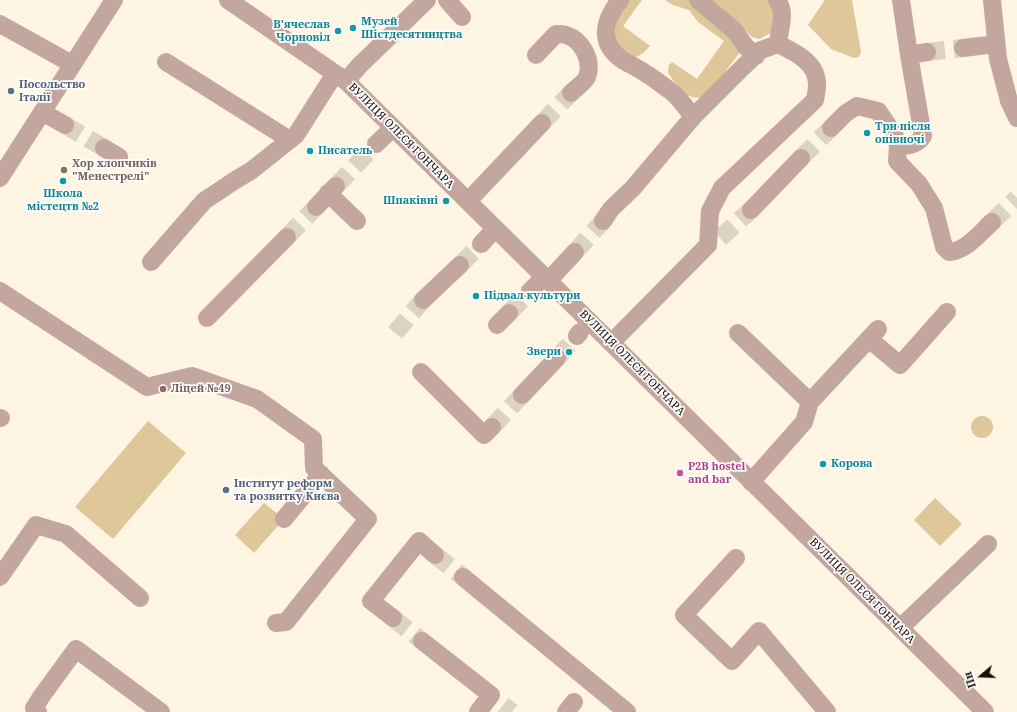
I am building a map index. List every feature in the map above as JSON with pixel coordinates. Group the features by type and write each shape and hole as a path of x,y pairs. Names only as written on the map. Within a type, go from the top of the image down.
{"street":[{"path":"0,178 114,0"},
{"name":"ВУЛИЦЯ ОЛЕСЯ ГОНЧАРА","path":"228,0 341,77 985,712"},
{"path":"151,262 204,201 252,170 296,135 329,83 359,66 427,0"},
{"path":"447,0 462,17"},
{"path":"620,0 611,11 606,29 606,40 612,52 674,94 693,117"},
{"path":"698,0 735,31 746,47 756,56"},
{"path":"777,0 782,5 782,20 778,44"},
{"path":"898,145 910,146 920,141 922,136 918,53 902,0"},
{"path":"992,0 998,58 1010,101 1017,118"},
{"path":"0,24 72,64"},
{"path":"536,55 556,34 566,35 578,42 586,54 589,65 587,78 571,93"},
{"path":"603,221 611,209 633,188 693,117 761,50 778,44 807,61 814,70 817,84 815,100 722,188 710,211 708,245 611,344"},
{"path":"963,48 996,44"},
{"path":"166,62 290,140"},
{"path":"831,128 846,113 857,106 878,111 894,134 898,145 897,161 920,184 934,208 944,247 949,252 965,246 992,222"},
{"path":"42,112 65,125"},
{"path":"468,201 542,123"},
{"path":"376,144 393,128"},
{"path":"104,148 119,157"},
{"path":"751,210 801,158"},
{"path":"316,207 332,190 357,221"},
{"path":"481,244 495,229"},
{"path":"207,318 287,237"},
{"path":"700,252 720,238"},
{"path":"530,291 546,279 575,252"},
{"path":"423,300 460,265"},
{"path":"0,291 146,387 192,376 257,399 313,439 314,468 368,519 286,622 276,623"},
{"path":"751,482 804,422 810,402 874,334 900,365 947,312"},
{"path":"738,333 810,402"},
{"path":"522,395 557,358"},
{"path":"421,372 484,435 492,427"},
{"path":"284,519 321,474"},
{"path":"0,577 36,525 66,534 140,598"},
{"path":"393,618 371,602 419,541 435,555"},
{"path":"900,628 988,544"},
{"path":"736,558 684,615 732,661 760,631 827,712"},
{"path":"463,577 627,712"},
{"path":"422,641 497,700 478,712"},
{"path":"38,712 34,708 76,649 161,712"}],"shaded area":[{"path":"627,0 642,0 623,26 650,46 636,57 627,55 614,38 618,13"},
{"path":"665,0 690,0 731,36 740,52 708,95 694,97 684,93 668,73 669,65 672,62 697,79 724,41 698,22 689,10 673,5"},
{"path":"710,0 769,0 776,8 774,31 760,39 752,37"},
{"path":"825,0 852,0 861,52 859,57 854,58 831,49 808,25"},
{"path":"982,416 990,419 993,427 990,435 982,438 974,435 971,427 974,419"},
{"path":"148,421 186,453 113,539 75,507"},
{"path":"935,498 962,524 940,546 914,520"},
{"path":"264,503 284,519 254,553 235,535"}],"tunnel":[{"path":"927,52 963,48"},
{"path":"542,123 571,93"},
{"path":"65,125 104,148"},
{"path":"801,158 831,128"},
{"path":"336,186 376,144"},
{"path":"992,222 1017,198"},
{"path":"287,237 316,207"},
{"path":"720,238 751,210"},
{"path":"575,252 603,221"},
{"path":"460,265 481,244"},
{"path":"509,313 530,291"},
{"path":"395,333 423,300"},
{"path":"557,358 577,336"},
{"path":"492,427 522,395"},
{"path":"435,555 463,577"},
{"path":"393,618 422,641"},
{"path":"503,705 512,712"}],"place":[{"name":"Музей Шістдесятництва","path":"353,28"},
{"name":"В'ячеслав Чорновіл","path":"338,31"},
{"name":"Посольство Італії","path":"11,91"},
{"name":"Три після опівночі","path":"867,133"},
{"name":"Писатель","path":"310,151"},
{"name":"Хор хлопчиків \"Менестрелі\"","path":"64,170"},
{"name":"Школа містецтв №2","path":"63,181"},
{"name":"Шпаківні","path":"446,201"},
{"name":"Підвал культури","path":"476,296"},
{"name":"Звери","path":"569,352"},
{"name":"Ліцей №49","path":"163,389"},
{"name":"Корова","path":"823,464"},
{"name":"P2B hostel and bar","path":"680,473"},
{"name":"Інститут реформ та розвитку Києва","path":"226,490"}]}
